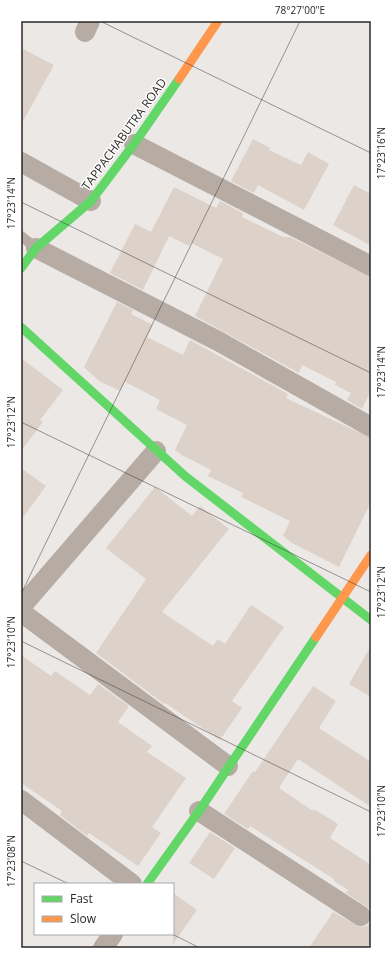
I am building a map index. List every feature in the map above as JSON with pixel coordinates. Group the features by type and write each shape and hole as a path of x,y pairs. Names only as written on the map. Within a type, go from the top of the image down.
{"street":[{"name":"TAPPACHABUTRA ROAD","path":"21,268 36,248 91,201 134,144 218,21"},
{"path":"134,144 371,266"},
{"path":"21,162 91,201"},
{"path":"36,248 218,341 371,427"},
{"path":"21,327 185,476 371,620"},
{"path":"21,607 156,451"},
{"path":"148,883 199,810 371,555"},
{"path":"21,612 228,766"},
{"path":"21,800 131,883"},
{"path":"199,810 361,916"}],"lane":[{"path":"21,236 36,248"}],"building":[{"path":"21,48 54,65 21,125"},
{"path":"253,139 270,148 269,150 301,165 308,152 329,164 304,210 258,185 254,193 231,181"},
{"path":"354,185 371,194 371,246 333,225"},
{"path":"174,187 216,208 220,201 243,213 242,217 283,237 290,237 371,277 371,390 362,409 347,400 351,393 335,385 336,382 302,365 299,373 195,316 223,259 191,243 189,246 169,236 143,290 110,273 135,224 151,232"},
{"path":"117,302 133,310 131,314 153,325 147,337 183,355 190,340 288,394 286,398 371,438 371,502 339,567 292,543 283,536 290,521 241,497 243,493 208,476 211,470 175,450 187,425 156,409 160,400 125,382 120,391 99,381 84,367"},
{"path":"21,358 63,390 40,420 43,422 21,451"},
{"path":"21,468 46,486 21,520"},
{"path":"155,487 192,516 200,506 229,529 162,612 213,646 218,639 225,644 251,605 284,627 232,701 242,708 220,740 165,703 164,704 96,653 146,579 106,548"},
{"path":"371,646 371,697 349,684"},
{"path":"21,655 51,676 55,671 90,695 98,684 129,706 118,722 152,746 147,752 186,778 152,827 161,833 138,866 89,833 87,836 60,815 62,811 21,783"},
{"path":"313,686 336,701 319,728 371,762 371,807 298,759 279,788 313,811 314,809 338,824 330,838 371,865 371,910 346,893 348,890 334,881 334,879 250,826 248,829 224,814 253,771 255,772"},
{"path":"210,832 235,848 214,879 189,863"},
{"path":"174,894 197,910 173,944 174,935"},
{"path":"333,912 360,927 367,926 371,921 371,941 367,948 309,948"}],"traffic: fast":[{"path":"21,268 36,248 91,201 134,144 179,79"},
{"path":"21,327 185,476 371,620"},
{"path":"148,883 199,811 316,637"}],"traffic: slow":[{"path":"179,79 218,21"},
{"path":"316,637 371,555"}]}
